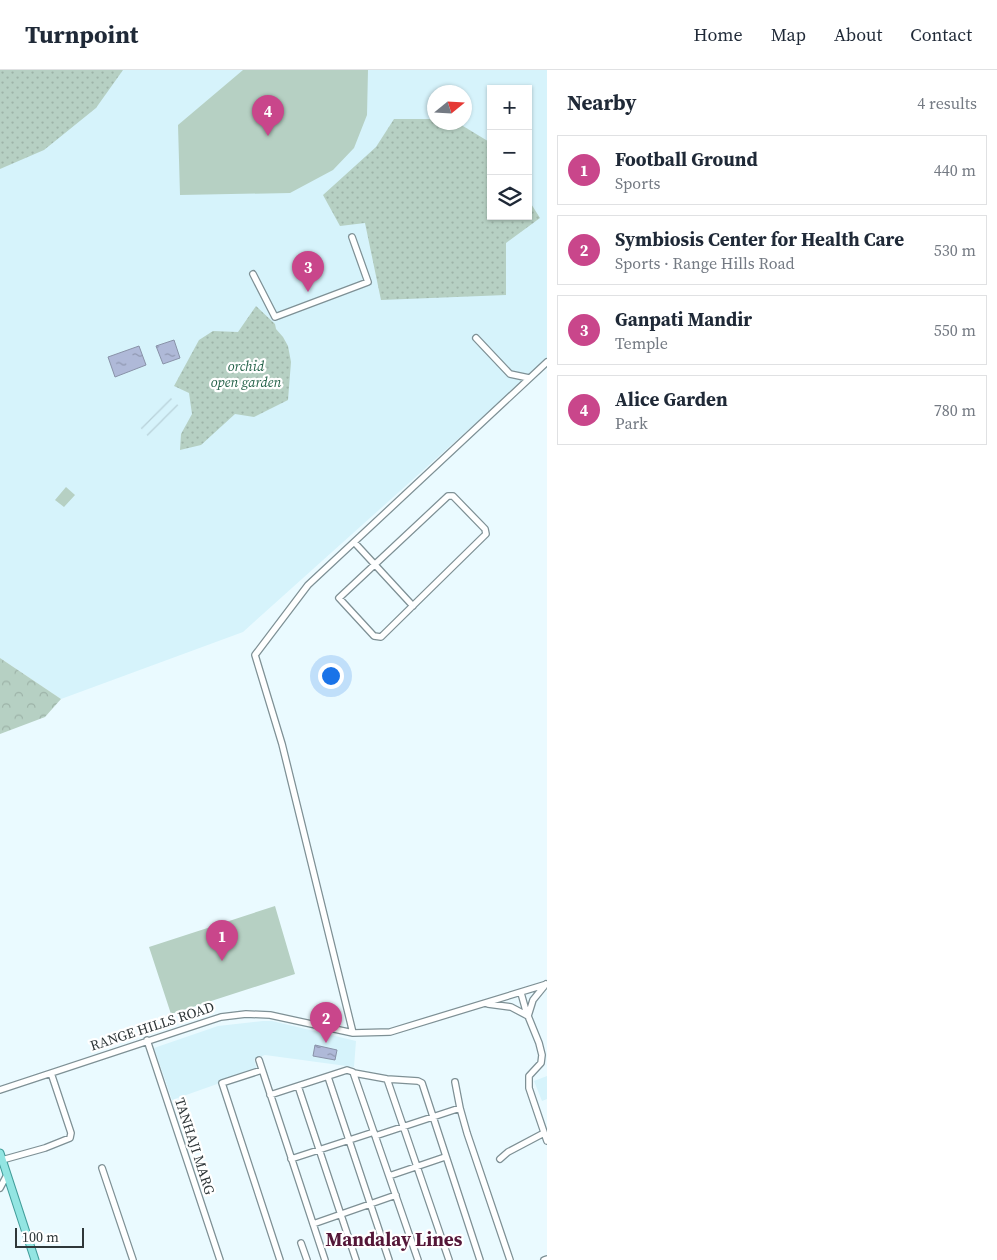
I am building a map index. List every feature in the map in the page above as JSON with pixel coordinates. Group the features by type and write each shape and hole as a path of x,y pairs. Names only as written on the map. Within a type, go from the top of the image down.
{"main road":[{"path":"1,1157 35,1260"}],"street":[{"path":"252,274 274,317 368,282 352,236"},
{"path":"476,338 510,374 529,378"},
{"path":"353,1033 282,744 255,655 308,585 547,362"},
{"path":"448,496 453,496 487,532 413,606 381,637 376,637 372,635 339,598 448,496"},
{"path":"354,542 413,606"},
{"path":"528,1016 533,1000 546,984"},
{"name":"RANGE HILLS ROAD","path":"0,1090 221,1017 246,1014 270,1015 353,1033 390,1032 546,984"},
{"path":"521,993 528,1016 545,1056 529,1076 529,1088 547,1142"},
{"path":"483,1004 512,1007 528,1016"},
{"name":"TANHAJI MARG","path":"147,1040 220,1260"},
{"path":"258,1060 325,1260"},
{"path":"262,1070 222,1083 280,1260"},
{"path":"270,1095 348,1070 352,1070 354,1073 387,1079 418,1081 422,1084 480,1260"},
{"path":"1,1157 44,1148 70,1138 71,1133 51,1073"},
{"path":"354,1073 418,1260"},
{"path":"328,1077 389,1260"},
{"path":"387,1079 449,1260"},
{"path":"455,1082 467,1133 510,1260"},
{"path":"298,1086 356,1260"},
{"path":"291,1159 460,1108"},
{"path":"500,1159 508,1152 544,1133"},
{"path":"389,1176 445,1157"},
{"path":"102,1168 133,1260"},
{"path":"0,1188 7,1175"},
{"path":"313,1224 396,1195"},
{"path":"301,1243 307,1260"}],"shaded area":[{"path":"0,70 547,70 547,359 243,632 61,699 0,658"},
{"path":"168,395 182,409 151,440 138,425"},
{"path":"272,1021 356,1041 354,1067 265,1055 254,1059 257,1070 172,1100 154,1048 218,1026"},
{"path":"547,1076 547,1099 542,1101 534,1081"}],"green space":[{"path":"0,70 123,70 96,108 44,150 0,169"},
{"path":"243,70 368,70 367,115 354,148 333,170 290,193 180,195 178,125"},
{"path":"394,119 427,119 427,130 470,130 487,141 487,220 532,220 532,205 540,218 506,243 506,295 381,300 365,223 340,226 323,195 376,147"},
{"name":"orchid open garden","path":"256,306 275,324 276,329 288,346 291,362 288,400 254,417 235,414 201,445 180,450 181,434 192,414 189,393 174,386 199,340 213,331 238,332"},
{"path":"66,487 75,495 64,507 55,500"},
{"path":"0,658 61,699 45,717 0,734"},
{"path":"275,906 295,974 171,1014 149,947"}],"water":[{"path":"174,340 180,358 163,364 156,346"},
{"path":"139,346 146,365 115,377 108,357"},
{"path":"315,1045 337,1050 335,1060 313,1056"}],"place":[{"name":"Alice Garden","path":"268,136"},
{"name":"Ganpati Mandir","path":"308,292"},
{"name":"Football Ground","path":"222,961"},
{"name":"Symbiosis Center for Health Care","path":"326,1043"}],"district":[{"name":"Mandalay Lines","path":"394,1239"}]}
